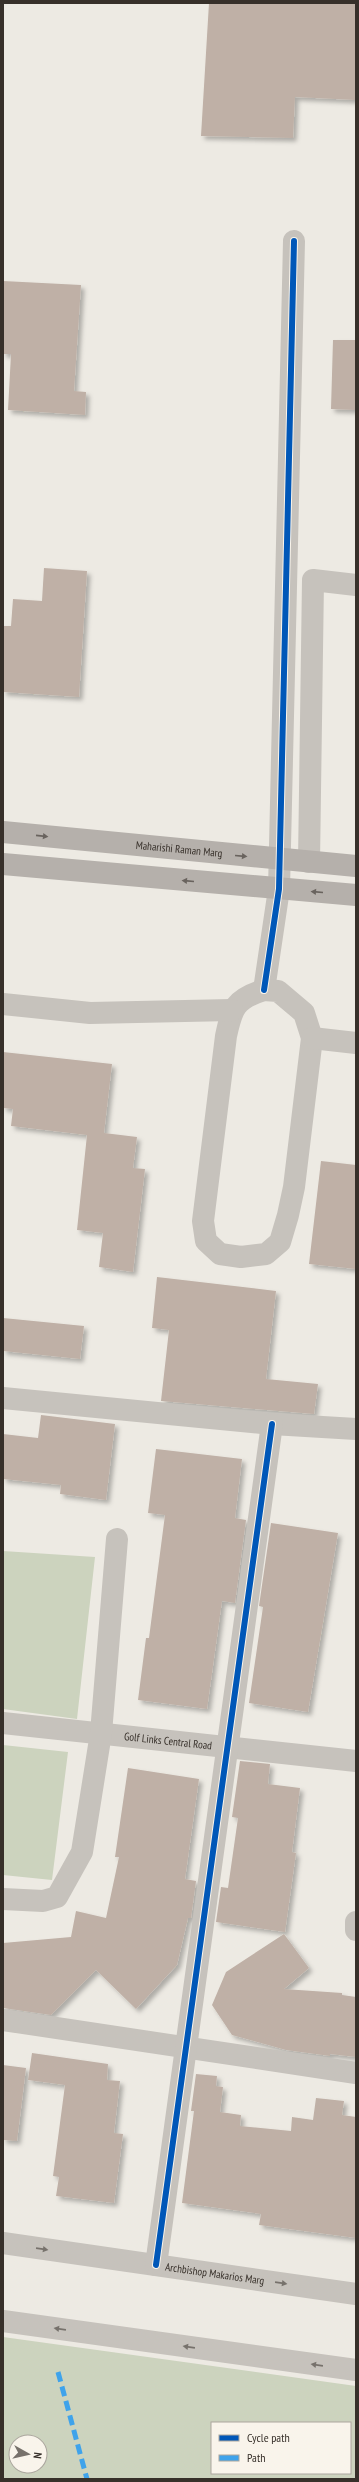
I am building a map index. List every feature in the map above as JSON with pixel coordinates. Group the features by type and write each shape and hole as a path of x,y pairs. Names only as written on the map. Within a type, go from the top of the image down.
{"main road":[{"name":"Maharishi Raman Marg","path":"3,832 356,866"},
{"path":"3,864 356,895"}],"street":[{"path":"264,990 278,889 294,241"},
{"path":"309,862 313,580 356,585"},
{"path":"264,990 278,991 304,1013 312,1038 294,1187 280,1242 266,1254 241,1257 220,1254 206,1242 203,1221 226,1036 232,1010 247,995 264,990"},
{"path":"3,1004 90,1013 232,1010"},
{"path":"312,1038 356,1043"},
{"path":"3,1398 272,1424 356,1429"},
{"path":"156,2265 187,2047 226,1746 272,1424"},
{"path":"3,1899 43,1901 58,1897 82,1852 101,1733 117,1539"},
{"name":"Golf Links Central Road","path":"3,1723 356,1761"},
{"path":"356,1922 356,1930"},
{"path":"3,2020 356,2073"},
{"name":"Archbishop Makarios Marg","path":"3,2243 356,2294"},
{"path":"3,2321 356,2370"}],"green space":[{"path":"3,1551 95,1557 77,1719 3,1709"},
{"path":"3,1745 68,1752 52,1880 3,1875"},
{"path":"3,2337 356,2386 356,2479 3,2479"}],"building":[{"path":"209,3 356,3 356,100 295,97 293,138 201,136"},
{"path":"3,281 81,285 74,391 86,392 85,415 8,410 11,354 3,354"},
{"path":"333,340 356,340 356,410 331,409"},
{"path":"44,568 87,571 79,697 3,692 3,626 11,626 13,599 42,601"},
{"path":"3,1052 112,1064 104,1133 137,1137 133,1168 145,1169 133,1272 99,1267 103,1233 77,1230 87,1135 11,1126 13,1109 3,1108"},
{"path":"321,1161 356,1165 356,1269 309,1264"},
{"path":"157,1277 276,1291 266,1379 318,1384 314,1414 161,1401 169,1330 152,1328"},
{"path":"3,1318 84,1326 80,1359 3,1351"},
{"path":"41,1415 115,1424 106,1500 60,1494 61,1485 3,1479 3,1434 38,1438"},
{"path":"156,1449 242,1459 235,1518 246,1520 235,1603 222,1601 207,1709 138,1700 146,1638 149,1638 165,1515 148,1513"},
{"path":"271,1523 338,1533 308,1712 249,1703 263,1607 259,1606"},
{"path":"240,1761 270,1764 268,1784 300,1788 292,1852 296,1853 285,1932 216,1922 221,1887 228,1888 238,1818 232,1817"},
{"path":"128,1768 199,1779 185,1879 196,1881 191,1918 188,1918 177,1965 136,2009 96,1970 51,2015 3,2008 3,1943 71,1937 76,1911 106,1918 119,1857 115,1857"},
{"path":"284,1934 309,1968 284,1989 342,1993 342,1995 356,1997 356,2057 330,2054 330,2056 286,2050 232,2035 212,2005 226,1972"},
{"path":"32,2053 108,2064 107,2080 120,2081 114,2133 123,2134 114,2203 56,2196 59,2177 53,2176 65,2085 28,2080"},
{"path":"3,2065 26,2068 17,2141 3,2140"},
{"path":"196,2074 217,2076 216,2086 223,2087 220,2112 241,2115 240,2126 291,2131 292,2117 313,2120 316,2098 344,2101 342,2115 356,2117 356,2238 259,2225 261,2214 182,2203 194,2111 191,2111"}],"marked path":[{"path":"58,2372 87,2479"}],"cycle path":[{"path":"264,990 279,889 294,241"},
{"path":"156,2265 272,1424"}]}
